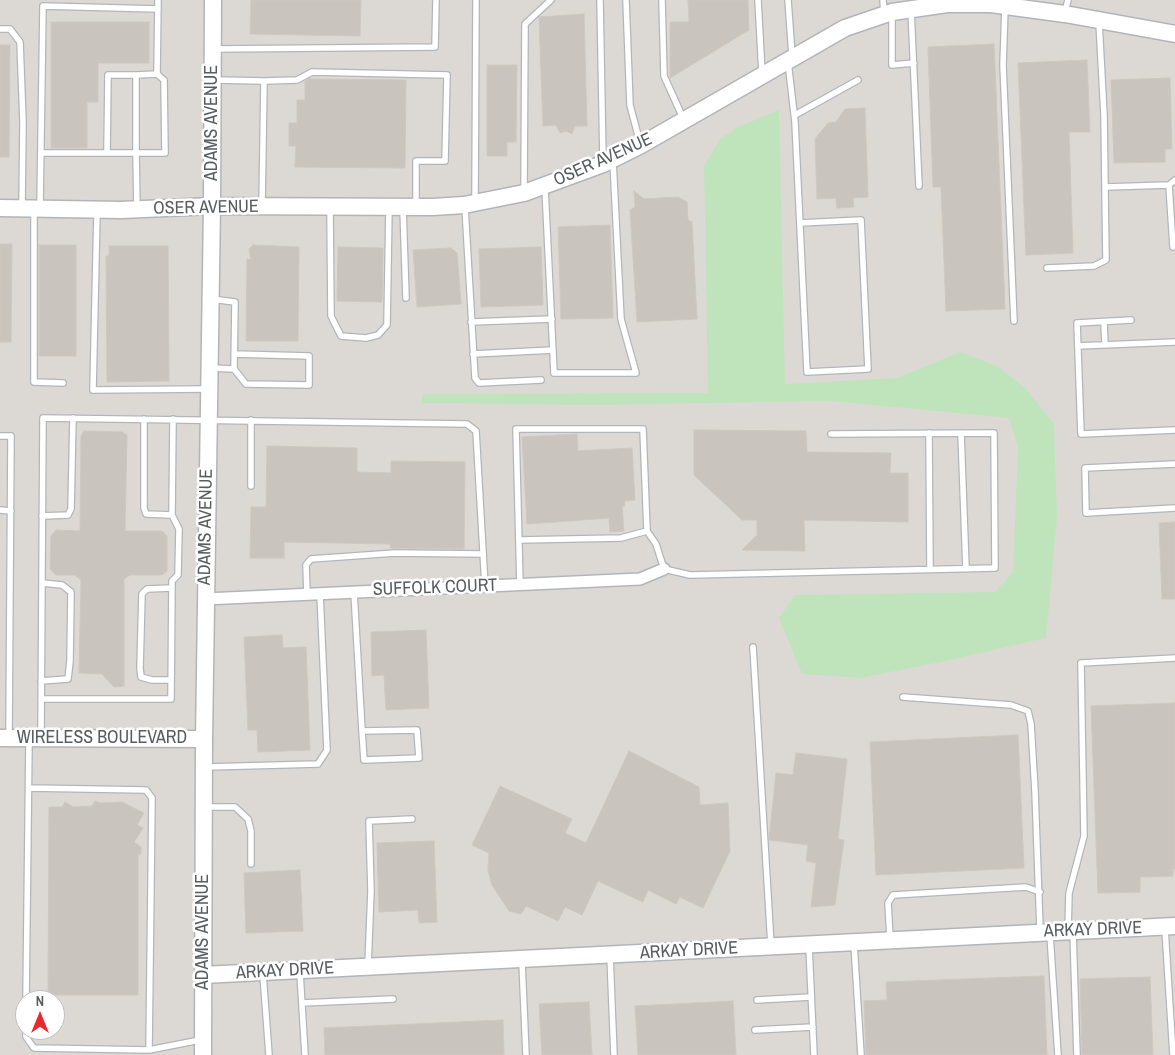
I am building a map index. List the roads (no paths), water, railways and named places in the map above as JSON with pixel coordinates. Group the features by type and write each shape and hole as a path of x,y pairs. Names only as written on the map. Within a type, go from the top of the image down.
{"street":[{"name":"ADAMS AVENUE","path":"203,1047 205,599 212,206 212,0"},
{"name":"OSER AVENUE","path":"0,208 97,210 212,206 403,207 470,204 524,193 608,162 641,145 790,58 845,28 886,9 947,4 1000,3 1066,7 1099,20 1175,34"},
{"name":"SUFFOLK COURT","path":"205,599 640,579 664,569"},
{"name":"WIRELESS BOULEVARD","path":"5,738 204,739"},
{"name":"ARKAY DRIVE","path":"203,975 1170,926"}],"lane":[{"path":"157,74 158,0"},
{"path":"212,49 435,48 436,0"},
{"path":"476,0 470,204 471,322 474,378 479,383 541,380"},
{"path":"524,193 525,24 551,0"},
{"path":"545,186 554,373 636,373 621,318 608,162 600,0"},
{"path":"626,0 630,105 641,145"},
{"path":"662,0 664,76 684,120"},
{"path":"758,0 762,75"},
{"path":"788,0 808,372 868,369 861,220 800,223"},
{"path":"32,208 41,153 43,6 86,3 158,9"},
{"path":"1000,3 1014,320"},
{"path":"919,186 914,63 921,6"},
{"path":"886,9 892,65 914,63"},
{"path":"1047,268 1094,266 1106,260 1106,187 1099,20"},
{"path":"0,29 10,29 20,42 24,122 32,208 34,382 63,383"},
{"path":"212,80 297,80 312,72 447,75 445,161 416,161 403,207 387,325 378,335 366,338 341,336 331,316 330,206"},
{"path":"41,153 106,153 165,153 164,80 157,74 108,75 106,153"},
{"path":"136,75 137,209"},
{"path":"795,115 858,80"},
{"path":"262,206 264,81"},
{"path":"1106,187 1169,185 1175,180"},
{"path":"1169,185 1174,247"},
{"path":"403,207 406,298"},
{"path":"97,210 92,390 209,389"},
{"path":"210,298 235,302 234,354 234,369 246,384 309,386 309,356 234,354"},
{"path":"471,322 552,319"},
{"path":"1131,320 1077,323 1081,434 1175,430"},
{"path":"1104,322 1105,345"},
{"path":"1078,346 1175,342"},
{"path":"473,354 553,350"},
{"path":"209,368 234,369"},
{"path":"26,990 29,788 41,699 43,418 467,424 476,431 485,586"},
{"path":"42,516 68,515 71,509 73,418"},
{"path":"144,419 144,508 146,514 172,515"},
{"path":"41,699 171,699 172,580 178,575 179,529 172,515 173,419"},
{"path":"251,420 251,486"},
{"path":"520,585 516,429 643,429 647,531 656,544 664,569 690,575 995,568 994,433 831,434"},
{"path":"929,433 930,569"},
{"path":"961,433 966,568"},
{"path":"0,436 10,436 9,686 5,738"},
{"path":"1175,464 1085,468 1086,512 1175,508"},
{"path":"0,510 10,511"},
{"path":"519,540 621,538 647,531"},
{"path":"306,594 306,565 311,559 395,553 483,554"},
{"path":"41,681 68,679 71,592 62,585 42,583"},
{"path":"171,680 152,680 141,677 140,668 142,594 147,590 172,588"},
{"path":"354,592 362,731 364,760 419,758 417,730 362,731"},
{"path":"204,767 318,764 323,757 327,750 320,594"},
{"path":"753,647 771,947"},
{"path":"1077,1055 1070,932 1070,893 1084,836 1081,663 1175,658"},
{"path":"0,685 9,686"},
{"path":"903,697 1011,705 1028,711 1031,724 1040,892 1058,1055"},
{"path":"29,788 146,790 152,798 149,1050"},
{"path":"204,807 235,806 244,815 251,831 251,864"},
{"path":"368,967 371,891 369,821 412,819"},
{"path":"890,940 888,903 893,894 1026,887 1040,892"},
{"path":"1170,926 1168,988 1173,1052"},
{"path":"854,942 861,1055"},
{"path":"809,945 814,1055"},
{"path":"610,955 614,1055"},
{"path":"522,960 526,1055"},
{"path":"300,970 305,1055"},
{"path":"263,972 269,1055"},
{"path":"1168,988 1175,987"},
{"path":"757,1000 811,997"},
{"path":"302,1003 393,999"},
{"path":"755,1030 813,1027"},
{"path":"28,1040 34,1048 149,1050 203,1047"}]}
